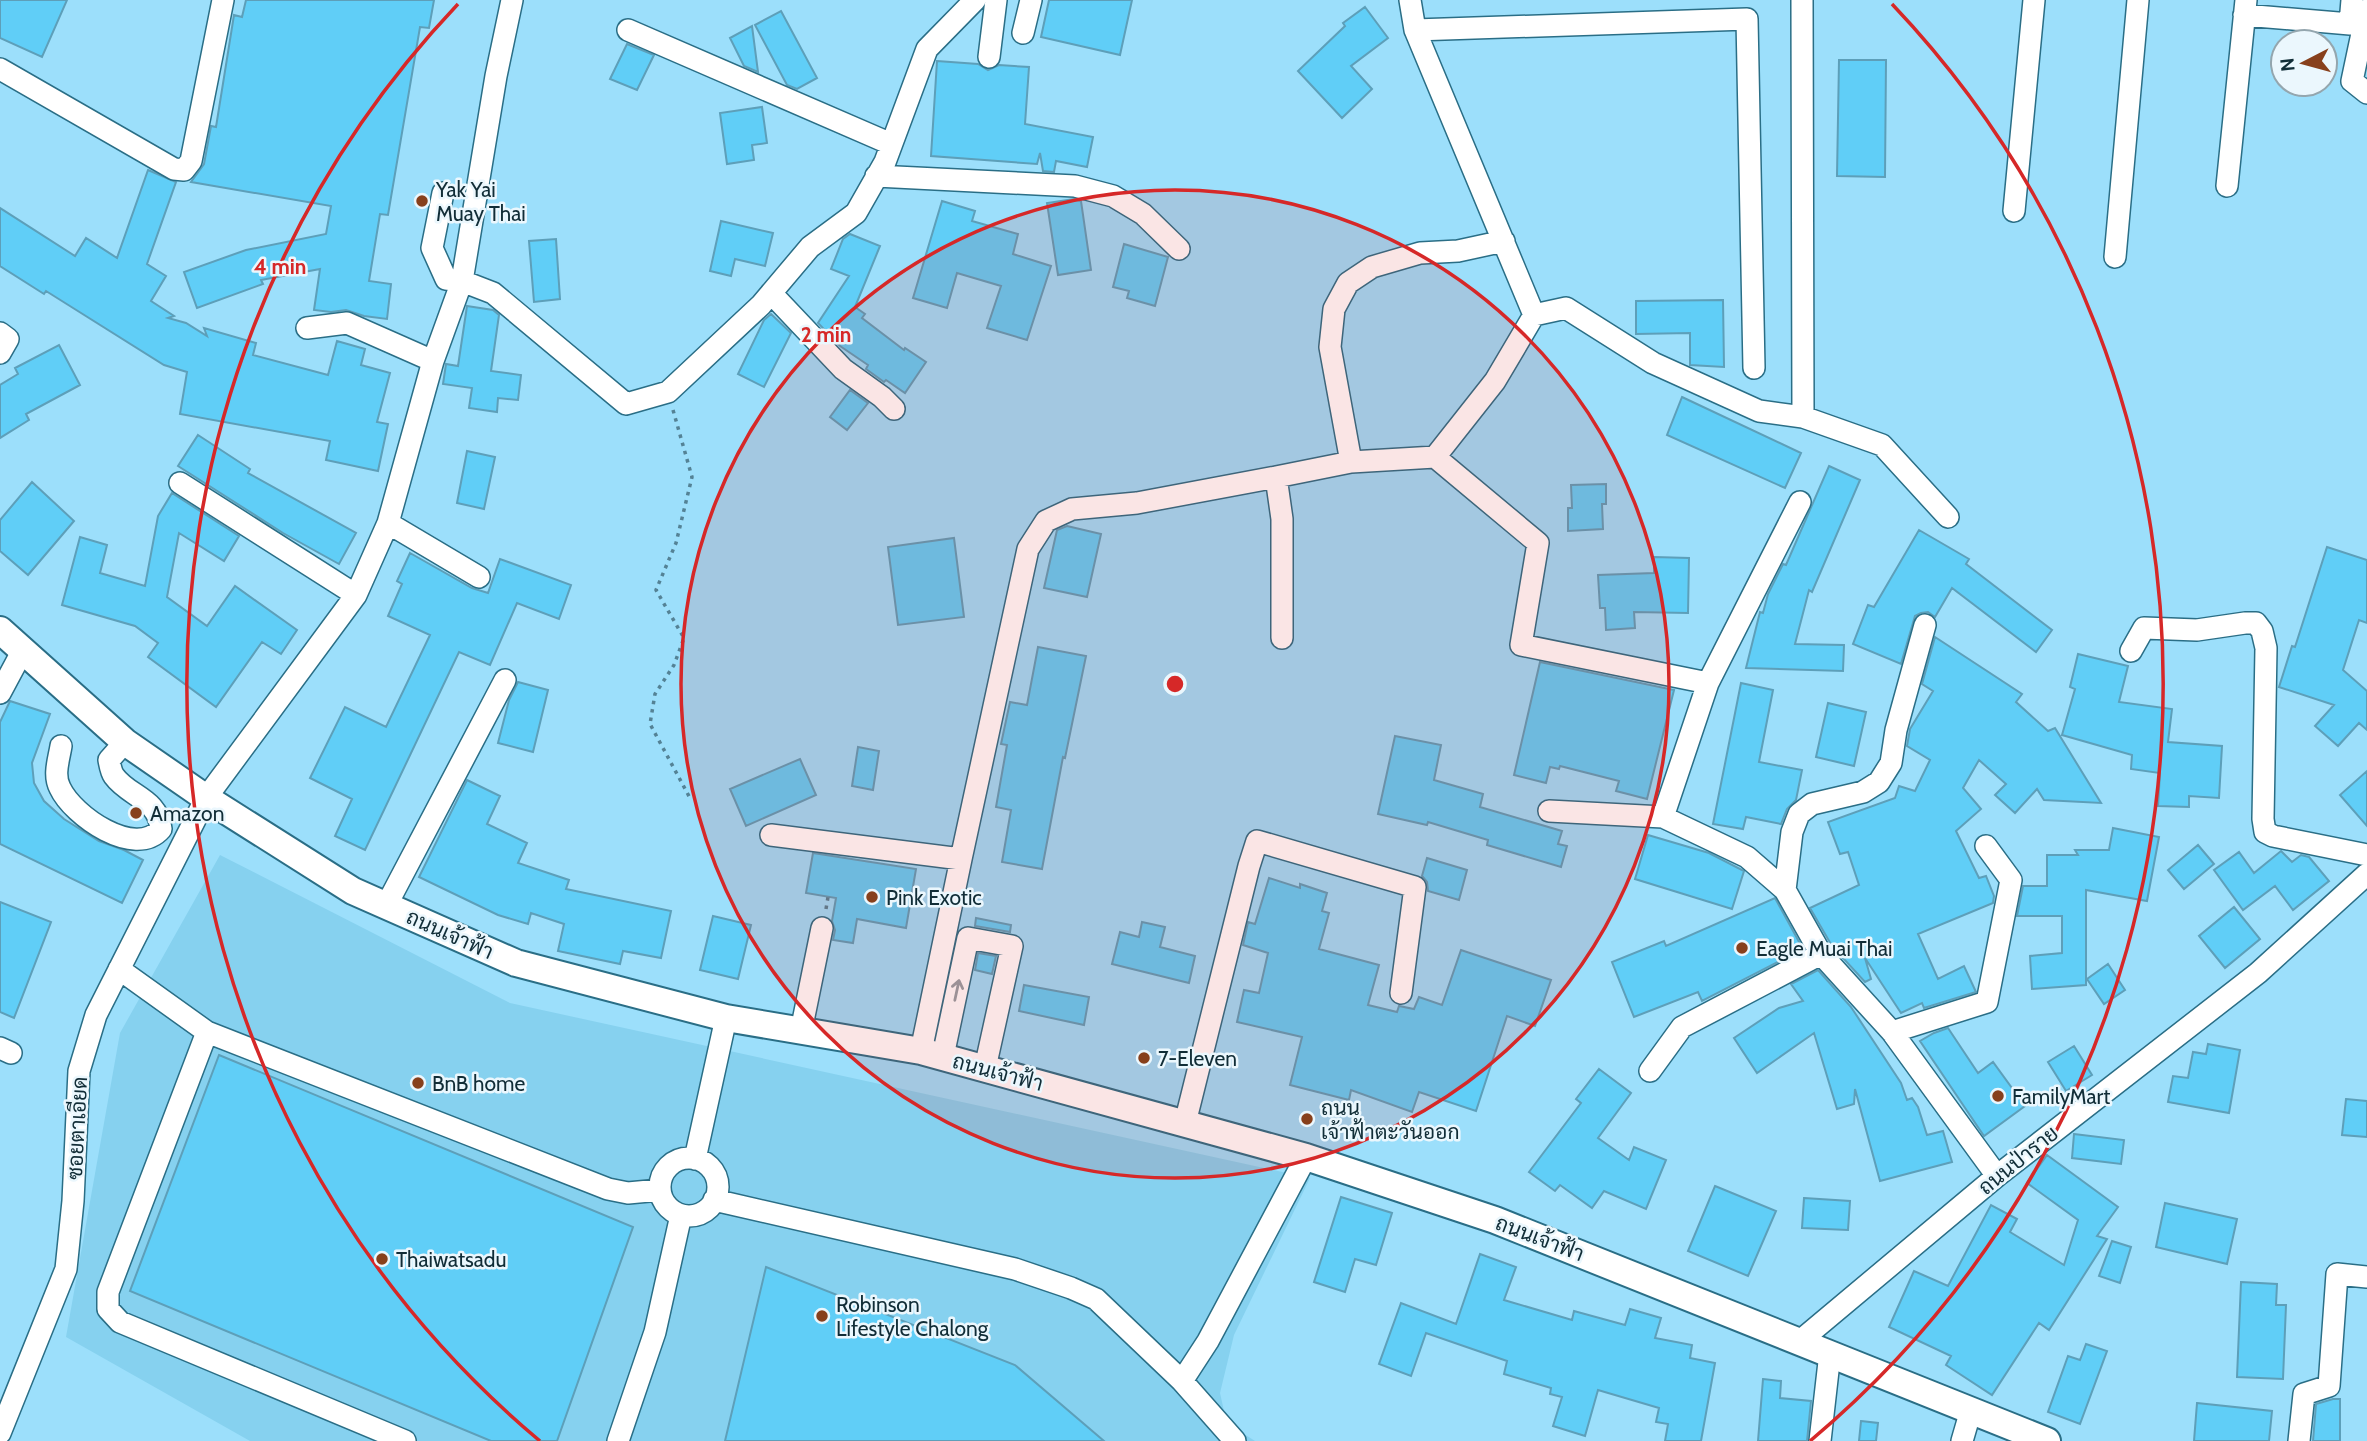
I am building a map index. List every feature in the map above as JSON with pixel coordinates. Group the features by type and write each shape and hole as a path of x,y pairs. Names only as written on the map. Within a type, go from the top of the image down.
{"main road":[{"name":"ถนนเจ้าฟ้า","path":"0,630 125,742 206,798 353,891 516,963 726,1018 932,1054 1306,1157 1495,1220 2047,1441"}],"street":[{"path":"0,69 174,170 184,170 191,161 223,0"},
{"name":"ซอยตาเอียด","path":"0,1433 66,1269 74,1201 79,1071 96,1015 206,798 356,595 388,523 433,361 462,281 496,76 512,0"},
{"path":"443,193 432,248 446,279 462,281 492,292 626,404 668,391 771,293 810,247 856,213 891,144 927,49 975,0"},
{"path":"989,57 996,0"},
{"path":"1023,33 1031,0"},
{"path":"1410,0 1415,30 1534,315"},
{"path":"1802,0 1803,417"},
{"path":"2014,211 2034,0"},
{"path":"2115,257 2138,0"},
{"path":"2227,186 2245,8 2350,24 2352,0"},
{"path":"2367,10 2352,81 2367,93"},
{"path":"1415,30 1747,19 1754,368"},
{"path":"628,30 891,144"},
{"path":"876,176 1075,187 1113,196 1143,214 1179,249"},
{"path":"1351,463 1330,347 1334,309 1348,283 1372,268 1420,253 1458,251 1504,241"},
{"path":"771,293 843,369 894,409"},
{"path":"1435,457 1495,381 1534,315 1566,308 1653,363 1759,411 1803,417 1882,445 1948,517"},
{"path":"307,328 347,323 433,361"},
{"path":"0,333 8,339 0,353"},
{"path":"932,1054 961,859 1028,549 1046,521 1072,509 1138,503 1351,463 1435,457 1538,543 1521,645 1708,683"},
{"path":"1276,477 1282,519 1282,638"},
{"path":"180,483 356,595"},
{"path":"1663,817 1708,683 1800,502"},
{"path":"388,523 479,577"},
{"path":"2131,650 2144,628 2197,630 2256,623 2262,631 2266,648 2265,832 2273,836 2367,855"},
{"path":"1785,890 1792,832 1799,814 1812,804 1863,792 1879,782 1891,763 1896,730 1925,625"},
{"path":"0,693 23,650"},
{"path":"386,906 505,680"},
{"path":"61,746 58,786 66,799 77,811 97,825 128,840 144,840 155,836 161,829 160,817 150,805 113,775 109,760 125,742"},
{"path":"1549,811 1663,817 1747,857 1785,890 1821,954 1892,1032 1997,1177"},
{"path":"771,835 961,859"},
{"path":"1185,1124 1257,841 1415,887 1401,993"},
{"path":"1892,1032 1987,1002 2011,880 1986,846"},
{"name":"ถนนป่าราย","path":"1800,1341 1997,1177 2258,973 2367,874"},
{"path":"802,1031 822,929"},
{"path":"932,1054 968,938 1012,946 985,1068"},
{"path":"1650,1071 1682,1027 1821,954"},
{"path":"119,970 207,1032 608,1189 628,1193 660,1190"},
{"path":"695,1159 726,1018"},
{"path":"207,1032 108,1292 108,1309 120,1322 405,1441"},
{"path":"1182,1381 1208,1341 1306,1157"},
{"path":"686,1158 703,1162 715,1174 717,1183 714,1200 700,1213 691,1216 681,1215 667,1206 660,1190 661,1181 669,1166 686,1158"},
{"path":"714,1200 1015,1269 1096,1299 1182,1381 1236,1441"},
{"path":"618,1441 655,1332 681,1215"},
{"path":"2299,1441 2304,1394 2329,1386 2337,1274 2367,1277"},
{"path":"1820,1441 1830,1353"},
{"path":"1962,1441 1971,1410"}],"path":[{"path":"668,391 692,477 676,543 656,590 684,638 674,665 655,694 650,724 690,798"}],"shaded area":[{"path":"220,855 510,1003 1310,1178 1234,1335 1220,1393 1224,1411 1241,1432 1255,1441 250,1441 66,1337 120,1033"}],"building":[{"path":"0,0 67,0 42,57 0,38"},
{"path":"246,0 434,0 429,28 420,27 388,215 380,214 369,281 391,284 387,319 346,310 314,310 320,269 261,280 263,284 197,308 184,272 246,250 326,234 331,206 191,182 204,164 211,126 216,127 234,15 242,17"},
{"path":"1049,0 1132,0 1120,55 1041,37"},
{"path":"1365,7 1388,38 1351,66 1372,89 1342,118 1298,71 1345,26 1343,23"},
{"path":"781,11 817,78 797,89 787,85 755,25"},
{"path":"752,26 758,72 744,66 730,38"},
{"path":"627,44 654,55 637,90 610,79"},
{"path":"1839,60 1886,60 1885,177 1837,176"},
{"path":"937,61 978,64 988,70 999,65 1029,67 1025,124 1093,137 1087,167 1056,161 1054,172 1043,171 1040,153 1037,164 931,156"},
{"path":"762,107 767,143 752,145 754,160 727,164 720,113"},
{"path":"148,170 176,182 147,264 166,276 151,301 174,316 168,318 186,323 207,336 204,328 256,343 253,355 328,375 337,341 365,349 361,365 390,373 377,422 388,424 378,471 326,460 330,441 180,414 187,372 164,365 46,291 44,294 0,266 0,208 75,256 86,238 117,258"},
{"path":"1074,199 1081,201 1091,270 1058,275 1047,203"},
{"path":"942,201 975,211 972,221 1018,234 1013,254 1051,266 1027,340 987,328 1001,286 957,273 947,308 913,298"},
{"path":"721,221 773,233 765,266 735,259 731,276 710,271"},
{"path":"850,234 880,246 855,307 865,314 862,318 904,350 905,348 926,362 905,393 866,369 868,365 840,346 818,323 849,276 831,269 843,239"},
{"path":"556,239 560,299 534,302 529,241"},
{"path":"1124,244 1168,257 1155,306 1127,298 1129,291 1113,287"},
{"path":"1723,300 1724,367 1690,365 1690,333 1636,334 1636,301"},
{"path":"467,306 493,310 499,315 491,371 521,375 518,400 498,398 497,412 469,408 472,388 443,384 446,364 458,366"},
{"path":"771,314 791,333 764,387 738,374 764,320"},
{"path":"59,345 80,385 26,414 29,420 0,438 0,385 18,374 15,368"},
{"path":"850,390 868,403 847,430 830,417"},
{"path":"1682,397 1801,453 1785,488 1667,435"},
{"path":"198,435 250,469 248,473 356,533 339,564 283,533 178,466"},
{"path":"467,451 495,457 484,509 457,503"},
{"path":"1829,466 1860,480 1812,592 1809,590 1795,644 1844,645 1843,671 1746,668 1760,612 1763,613 1768,594 1783,564 1786,565"},
{"path":"32,482 74,521 28,575 0,551 0,520"},
{"path":"1606,484 1606,504 1602,504 1603,529 1568,531 1568,508 1572,508 1571,485"},
{"path":"172,493 239,536 224,561 179,533 167,597 207,626 235,586 297,630 281,654 262,642 216,707 148,657 158,643 135,626 62,605 80,537 107,545 100,573 145,586 158,516"},
{"path":"1067,526 1101,534 1087,597 1044,588 1057,530"},
{"path":"1919,530 1969,559 1966,564 2052,630 2036,652 1952,588 1935,617 1928,612 1915,616 1901,664 1853,644 1868,605 1874,607"},
{"path":"954,538 964,617 898,625 888,547"},
{"path":"2327,547 2367,560 2367,623 2359,620 2343,670 2367,691 2367,730 2359,723 2338,746 2315,726 2334,705 2279,687 2292,646 2295,647"},
{"path":"410,553 472,588 488,593 500,559 571,585 559,619 517,603 490,665 459,652 365,850 335,836 352,799 310,778 345,707 386,727 430,635 388,616 402,584 397,581"},
{"path":"1654,557 1689,558 1688,613 1634,612 1635,628 1606,630 1605,608 1600,608 1598,575 1654,573"},
{"path":"1935,637 2022,694 2016,702 2048,731 2055,728 2101,803 2044,800 2037,789 2015,813 1995,795 2006,784 1979,760 1963,788 1981,809 1956,831 1979,878 1986,876 1994,896 1993,903 1918,934 1938,979 1964,966 1976,992 1924,1008 1922,1003 1901,1013 1865,958 1871,979 1865,982 1832,946 1810,908 1859,885 1848,852 1840,854 1828,822 1895,798 1899,786 1915,791 1930,760 1907,746 1910,729 1933,691 1922,684"},
{"path":"1038,647 1086,656 1042,869 1002,862 1011,810 996,807 1007,745 1001,744 1010,702 1027,705"},
{"path":"2078,654 2128,666 2119,702 2172,709 2168,742 2222,746 2219,798 2189,796 2189,807 2158,806 2160,773 2131,769 2132,755 2062,735 2075,689 2070,687"},
{"path":"1540,662 1674,690 1647,799 1616,791 1619,781 1560,766 1559,769 1550,767 1546,783 1514,775"},
{"path":"518,682 548,690 533,752 498,743 509,700"},
{"path":"1741,683 1773,690 1759,762 1802,770 1796,800 1787,809 1781,824 1746,817 1743,829 1713,824"},
{"path":"10,701 50,714 32,763 34,783 44,801 64,819 99,841 143,860 122,903 0,844 0,722"},
{"path":"1828,703 1866,712 1854,766 1816,757"},
{"path":"1395,736 1441,745 1434,780 1483,794 1480,807 1562,831 1558,844 1567,846 1561,867 1487,845 1488,840 1428,822 1427,825 1378,814"},
{"path":"858,747 879,751 873,790 852,786"},
{"path":"800,759 816,795 746,826 730,789"},
{"path":"2367,771 2367,826 2340,795"},
{"path":"467,780 500,796 487,824 527,843 518,863 569,880 566,889 671,911 661,958 623,951 620,964 558,951 564,924 531,913 528,924 498,915 419,877"},
{"path":"2113,828 2159,837 2147,901 2086,890 2086,985 2032,989 2030,956 2062,953 2062,916 2017,916 2023,886 2047,886 2047,855 2078,855 2075,850 2109,850"},
{"path":"1648,835 1709,853 1744,871 1732,909 1635,879"},
{"path":"2198,845 2214,864 2184,889 2168,870"},
{"path":"2281,851 2292,862 2301,855 2309,857 2329,881 2293,910 2275,886 2243,910 2214,870 2239,852 2254,873"},
{"name":"Pink Exotic","path":"813,853 916,869 906,928 857,919 853,943 833,940 835,930 832,921 836,898 806,893"},
{"path":"1427,858 1467,870 1459,900 1428,891 1427,882 1422,876"},
{"path":"1269,878 1327,893 1322,911 1329,913 1319,949 1379,965 1368,1005 1397,1012 1399,1006 1414,1009 1419,997 1442,1005 1461,950 1551,980 1535,1026 1507,1016 1476,1111 1419,1092 1412,1112 1351,1090 1349,1100 1290,1085 1302,1037 1237,1022 1244,990 1259,993 1268,953 1243,945 1248,922 1255,924"},
{"name":"Eagle Muai Thai","path":"1775,898 1803,949 1702,1001 1698,992 1634,1017 1612,962 1664,941 1666,946"},
{"path":"0,902 51,922 14,1018 0,1012"},
{"path":"2234,907 2260,939 2225,968 2199,936"},
{"path":"713,916 751,925 738,979 700,970"},
{"path":"976,918 1011,925 1010,932 975,926"},
{"path":"1142,922 1165,927 1160,947 1195,956 1189,983 1112,964 1120,932 1139,937"},
{"path":"978,953 996,956 992,974 975,970"},
{"path":"2108,964 2125,990 2104,1004 2087,979"},
{"path":"1818,970 1851,1007 1901,1083 1907,1100 1912,1098 1918,1107 1927,1135 1943,1131 1952,1162 1880,1181 1855,1089 1854,1104 1837,1109 1814,1033 1757,1073 1734,1038 1779,1008 1803,1001 1791,984"},
{"path":"1024,985 1089,997 1084,1025 1019,1011"},
{"path":"1948,1028 1978,1073 1993,1062 2025,1106 1984,1136 1920,1041"},
{"path":"2208,1044 2240,1050 2229,1113 2168,1102 2173,1076 2188,1078 2193,1052 2206,1054"},
{"path":"2074,1046 2092,1075 2066,1091 2048,1062"},
{"name":"Thaiwatsadu","path":"219,1055 633,1227 557,1441 491,1441 130,1291"},
{"path":"1599,1069 1631,1093 1598,1138 1629,1160 1634,1147 1666,1160 1646,1209 1604,1191 1592,1208 1560,1185 1555,1191 1529,1172 1581,1103 1576,1099"},
{"path":"2346,1099 2367,1101 2367,1137 2342,1135"},
{"path":"2074,1134 2124,1140 2121,1164 2072,1158"},
{"path":"2047,1155 2118,1207 2097,1236 2107,1239 2049,1330 2039,1323 1992,1395 1946,1365 1951,1356 1889,1327 1914,1271 1948,1286 1991,1205 2017,1219 2010,1232 2064,1265 2078,1220 2027,1183"},
{"path":"1715,1186 1776,1211 1748,1276 1688,1251"},
{"path":"1341,1197 1392,1213 1376,1265 1355,1259 1345,1292 1314,1282"},
{"path":"1804,1198 1850,1201 1848,1230 1802,1228"},
{"path":"2165,1203 2237,1219 2227,1264 2156,1247"},
{"path":"2112,1241 2131,1247 2120,1283 2099,1276"},
{"path":"1480,1254 1516,1267 1504,1300 1572,1320 1574,1311 1625,1325 1630,1309 1661,1318 1655,1338 1692,1345 1690,1358 1715,1363 1701,1441 1665,1441 1668,1424 1656,1422 1659,1408 1598,1390 1585,1436 1553,1426 1562,1397 1550,1394 1551,1388 1504,1374 1507,1361 1426,1333 1411,1376 1379,1364 1401,1303 1456,1324"},
{"name":"Robinson Lifestyle Chalong","path":"766,1267 1015,1365 1104,1441 725,1441"},
{"path":"2241,1282 2277,1284 2276,1305 2286,1305 2283,1379 2237,1377"},
{"path":"2086,1344 2107,1351 2080,1424 2048,1412 2068,1356 2080,1360"},
{"path":"1763,1379 1781,1381 1780,1398 1811,1401 1807,1441 1758,1441"},
{"path":"2340,1399 2340,1441 2313,1441 2316,1404"},
{"path":"2197,1403 2272,1411 2269,1441 2194,1441"},
{"path":"1861,1421 1878,1423 1876,1441 1859,1441"}],"place":[{"name":"Yak Yai Muay Thai","path":"422,201"},
{"name":"Amazon","path":"136,813"},
{"name":"Pink Exotic","path":"872,897"},
{"name":"Eagle Muai Thai","path":"1742,948"},
{"name":"7-Eleven","path":"1144,1058"},
{"name":"BnB home","path":"418,1083"},
{"name":"FamilyMart","path":"1998,1096"},
{"name":"ถนน เจ้าฟ้าตะวันออก","path":"1307,1119"},
{"name":"Thaiwatsadu","path":"382,1259"},
{"name":"Robinson Lifestyle Chalong","path":"822,1316"}]}
